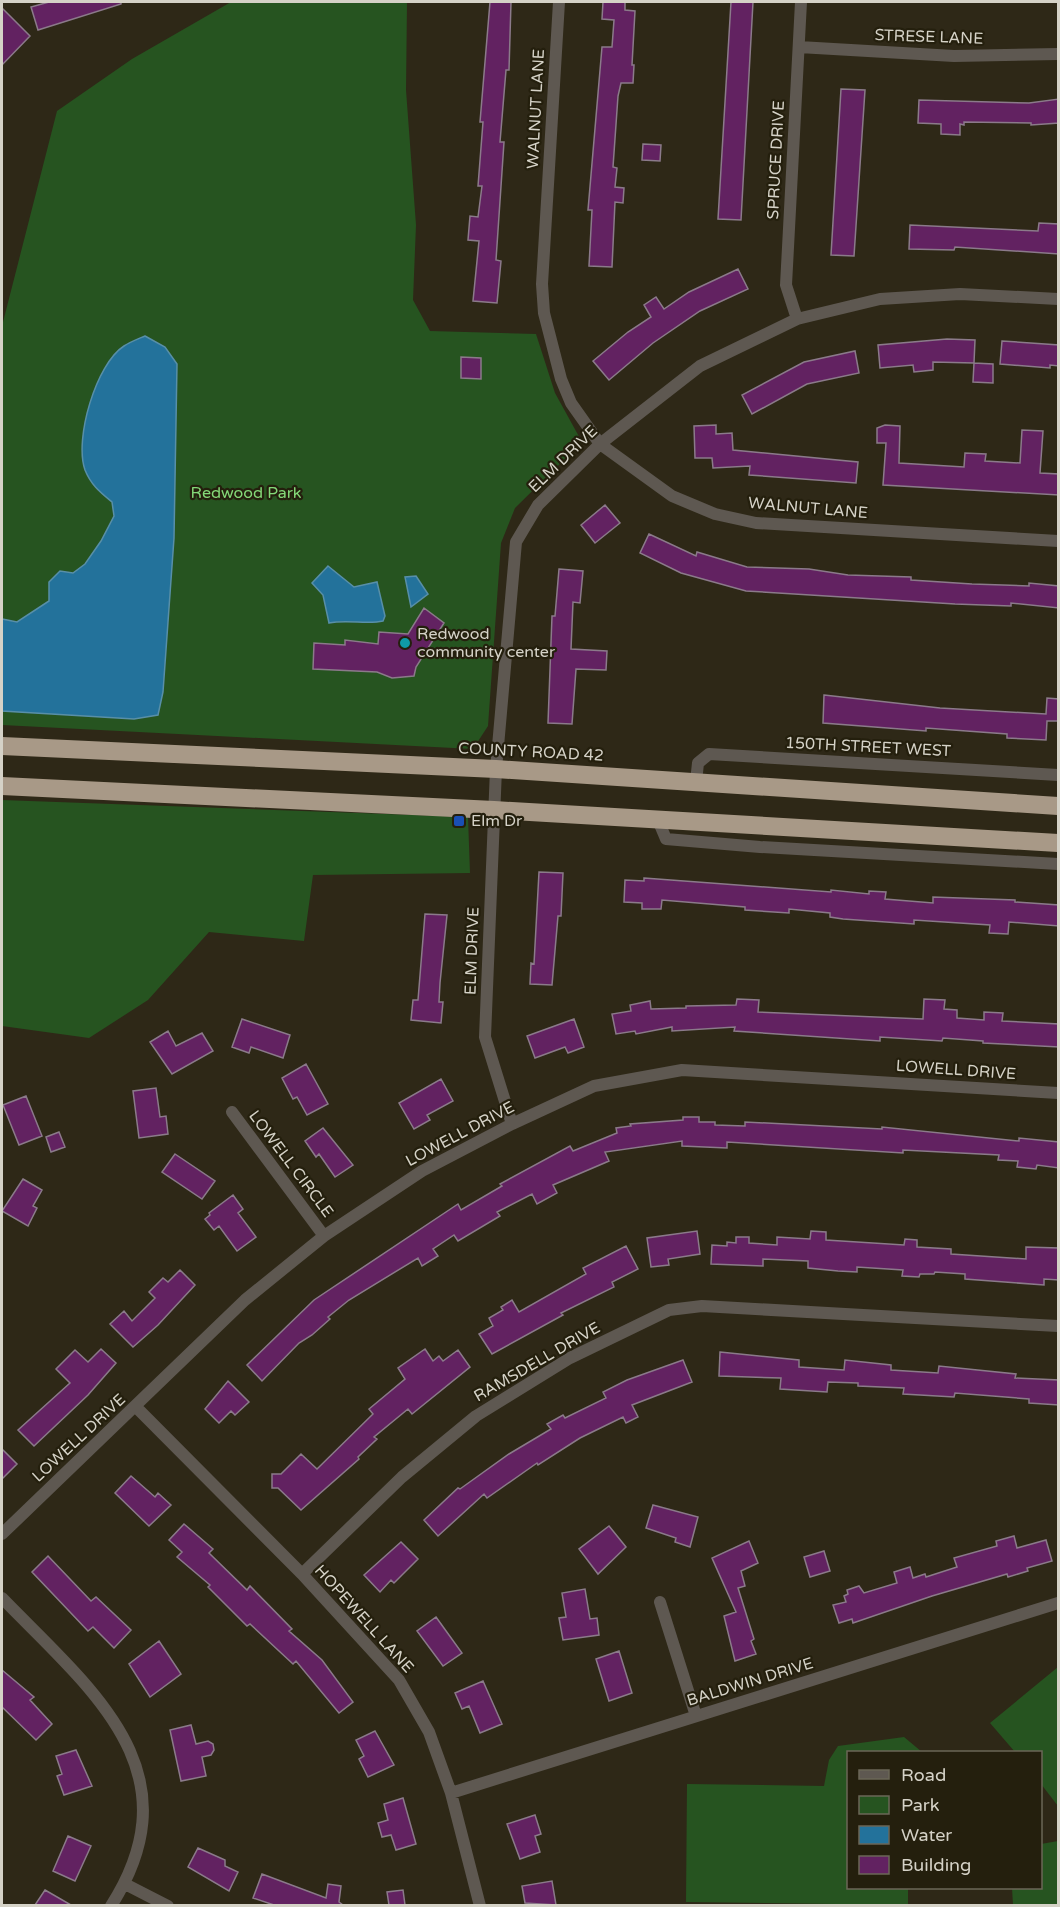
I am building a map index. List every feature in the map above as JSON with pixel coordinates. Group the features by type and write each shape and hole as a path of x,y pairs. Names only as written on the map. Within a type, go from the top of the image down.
{"highway":[{"name":"COUNTY ROAD 42","path":"2,746 496,769 1059,806"},
{"path":"2,786 494,810 1059,843"}],"street":[{"name":"WALNUT LANE","path":"559,2 542,284 543,303 561,379 572,403 600,444 672,496 715,514 756,523 1059,540"},
{"name":"SPRUCE DRIVE","path":"796,319 786,285 801,2"},
{"name":"STRESE LANE","path":"799,48 954,56 1059,54"},
{"name":"ELM DRIVE","path":"512,1124 485,1038 494,810 516,542 538,505 600,444 700,366 796,319 892,298 960,294 1059,299"},
{"name":"150TH STREET WEST","path":"696,782 698,764 709,754 1059,775"},
{"path":"658,820 666,839 760,847 1059,864"},
{"name":"LOWELL DRIVE","path":"2,1534 245,1300 324,1236 422,1171 512,1124 594,1086 682,1070 1059,1093"},
{"name":"LOWELL CIRCLE","path":"232,1112 324,1236"},
{"name":"RAMSDELL DRIVE","path":"302,1574 402,1477 476,1416 570,1358 669,1310 702,1306 1059,1326"},
{"name":"HOPEWELL LANE","path":"136,1407 302,1574 399,1680 429,1732 450,1794 480,1905"},
{"path":"2,1598 100,1699 126,1738 138,1773 142,1811 138,1848 125,1884 111,1905"},
{"path":"660,1602 696,1716"},
{"name":"BALDWIN DRIVE","path":"450,1794 1059,1603"},
{"path":"125,1884 168,1905"}],"green space":[{"name":"Redwood Park","path":"231,2 407,2 406,90 416,225 413,300 430,331 536,334 555,393 582,442 515,508 501,543 488,726 473,749 2,725 2,326 57,111 132,59"},
{"path":"2,800 468,817 470,873 313,875 304,941 209,932 148,1000 89,1038 2,1026"},
{"path":"1058,1667 1058,1806 1042,1785 1042,1751 1014,1751 990,1723"},
{"path":"904,1737 921,1751 847,1751 847,1889 908,1889 908,1905 686,1902 687,1784 824,1786 829,1760 838,1746"},
{"path":"1058,1841 1058,1905 1013,1905 1012,1889 1042,1889 1042,1844"}],"water":[{"path":"145,336 165,347 177,364 174,538 163,692 158,715 134,719 2,711 2,619 17,622 49,601 49,582 60,571 73,573 85,564 101,541 114,516 112,502 93,484 85,470 82,457 85,422 96,385 114,355 126,345"},
{"path":"328,566 354,587 377,582 385,616 383,621 329,623 323,595 312,583"},
{"path":"416,576 428,594 411,607 405,577"}],"building":[{"path":"49,2 121,2 121,4 38,30 31,7"},
{"path":"490,2 511,2 509,70 506,70 500,142 504,142 496,260 501,261 497,303 473,301 479,241 468,240 470,216 478,217 482,186 478,186 483,122 480,122"},
{"path":"603,2 625,2 625,10 635,11 633,83 621,83 618,96 613,167 617,168 615,187 624,188 623,203 615,202 612,267 589,266 592,210 588,210 602,47 612,47 614,20 602,19"},
{"path":"731,2 753,2 741,220 718,219"},
{"path":"2,8 30,36 2,65"},
{"path":"841,89 865,90 854,256 831,255"},
{"path":"1059,99 1059,123 1031,125 1031,123 964,122 964,125 960,124 960,135 941,134 941,124 918,123 919,100 1029,103"},
{"path":"643,144 661,145 660,161 642,160"},
{"path":"1039,223 1059,224 1059,254 955,247 954,250 909,249 910,225 1038,231"},
{"path":"738,269 748,289 700,311 653,343 609,380 593,361 628,332 651,317 644,305 656,297 664,309 689,292"},
{"path":"947,339 975,340 974,363 933,362 933,370 914,372 913,365 880,368 878,345"},
{"path":"1002,341 1059,345 1059,366 1050,365 1050,368 1000,364"},
{"path":"855,351 859,373 807,384 752,414 742,395 804,362"},
{"path":"461,357 481,358 481,379 461,378"},
{"path":"974,363 993,364 993,383 973,382"},
{"path":"716,425 716,434 732,433 733,450 858,462 856,483 749,475 750,466 713,468 712,458 695,458 694,426"},
{"path":"885,425 900,426 899,463 964,467 965,453 986,454 985,461 1020,463 1022,430 1043,431 1040,473 1059,474 1059,495 883,485 886,443 877,443 877,428"},
{"path":"605,505 620,523 595,543 581,525"},
{"path":"649,534 696,556 697,552 747,567 809,569 848,575 911,577 911,580 972,584 1029,586 1029,583 1059,586 1059,608 1011,603 1011,606 955,604 746,591 681,573 640,553"},
{"path":"559,569 583,571 580,603 573,602 571,649 607,651 606,670 576,669 572,724 548,723 552,616 555,616"},
{"name":"Redwood community center","path":"424,608 444,623 416,667 414,676 392,678 377,672 313,669 314,643 345,645 345,640 378,644 379,632 408,634"},
{"path":"824,695 940,708 1046,714 1047,698 1059,699 1059,721 1047,721 1046,740 1007,738 1007,734 926,728 926,731 823,723"},
{"path":"539,872 563,873 561,916 558,916 552,985 530,984 531,963 534,964"},
{"path":"644,878 831,892 831,890 869,894 869,891 886,892 885,899 933,903 933,897 1015,900 1015,902 1059,905 1059,926 1009,922 1008,934 989,933 990,925 914,920 914,924 843,919 830,917 830,913 789,909 789,913 745,910 745,907 662,900 661,909 642,909 642,903 624,902 625,880 644,881"},
{"path":"425,914 447,915 440,983 439,1002 443,1002 441,1023 411,1020 413,1000 418,1000"},
{"path":"737,999 759,1000 758,1012 923,1019 924,999 945,1000 944,1009 957,1010 957,1018 984,1020 984,1012 1003,1013 1002,1021 1059,1024 1059,1047 983,1043 983,1041 943,1038 942,1041 880,1037 880,1041 734,1031 735,1027 672,1031 672,1027 636,1034 635,1031 616,1034 612,1014 631,1011 630,1005 650,1001 651,1009 686,1008 686,1006 736,1005"},
{"path":"242,1019 290,1035 283,1058 251,1047 249,1053 232,1047"},
{"path":"574,1019 584,1047 568,1053 565,1047 535,1058 527,1036"},
{"path":"168,1031 176,1046 202,1033 213,1051 172,1074 150,1042"},
{"path":"306,1064 328,1104 307,1115 297,1097 293,1099 282,1078"},
{"path":"441,1079 453,1101 427,1115 430,1120 414,1129 399,1103"},
{"path":"156,1088 160,1117 166,1116 168,1134 139,1138 133,1091"},
{"path":"26,1096 42,1136 19,1145 3,1105"},
{"path":"683,1117 699,1117 699,1122 715,1122 715,1125 745,1126 745,1122 882,1129 882,1127 1019,1141 1019,1138 1059,1142 1059,1168 1037,1165 1036,1169 1017,1167 1018,1161 998,1160 999,1155 903,1150 903,1153 727,1142 727,1148 682,1146 682,1141 605,1152 609,1161 553,1185 557,1193 537,1204 532,1194 497,1212 500,1216 458,1241 454,1235 433,1249 438,1256 422,1266 418,1258 349,1300 328,1317 330,1319 312,1335 299,1343 262,1381 247,1365 314,1300 458,1204 461,1210 502,1186 500,1184 570,1146 573,1151 617,1133 616,1128 631,1126 630,1124 683,1120"},
{"path":"323,1128 353,1165 335,1177 319,1154 316,1157 305,1141"},
{"path":"59,1132 65,1147 51,1152 46,1137"},
{"path":"175,1154 215,1181 202,1199 162,1172"},
{"path":"23,1179 42,1190 33,1206 37,1208 28,1226 2,1211"},
{"path":"233,1195 243,1209 238,1213 256,1237 237,1251 219,1226 214,1230 205,1219 210,1215 209,1213"},
{"path":"697,1231 700,1254 668,1259 669,1265 651,1267 647,1238"},
{"path":"811,1231 826,1232 826,1240 904,1245 905,1239 917,1240 917,1247 951,1249 951,1254 1026,1259 1026,1247 1059,1248 1059,1280 1044,1279 1044,1285 965,1279 965,1274 935,1272 934,1274 920,1274 919,1277 902,1276 903,1270 857,1267 857,1272 808,1268 808,1261 763,1259 763,1266 711,1264 712,1245 727,1246 727,1242 736,1243 736,1237 749,1237 749,1243 777,1245 777,1237 810,1239"},
{"path":"626,1246 638,1269 612,1282 614,1287 561,1313 563,1315 492,1354 479,1334 493,1326 489,1318 503,1310 501,1307 512,1300 519,1312 586,1274 583,1268"},
{"path":"180,1270 195,1285 158,1325 133,1347 110,1324 124,1311 132,1321 155,1298 149,1292 163,1278 168,1282"},
{"path":"101,1349 116,1363 88,1395 34,1446 18,1430 70,1383 56,1369 75,1350 88,1362"},
{"path":"425,1349 433,1361 439,1356 443,1361 458,1350 470,1367 412,1414 408,1409 374,1437 377,1439 358,1457 359,1459 301,1510 278,1488 272,1488 272,1474 281,1474 301,1454 317,1469 373,1414 369,1409 405,1379 398,1368"},
{"path":"720,1352 799,1360 799,1367 844,1370 845,1360 891,1365 891,1370 938,1373 939,1366 1016,1374 1015,1378 1059,1380 1059,1405 1029,1403 1029,1399 955,1393 954,1397 903,1394 904,1388 858,1386 858,1383 828,1382 827,1392 780,1389 781,1378 719,1376"},
{"path":"683,1360 692,1382 632,1405 638,1417 626,1423 623,1417 580,1438 538,1465 537,1463 487,1498 484,1494 438,1536 424,1520 458,1488 460,1489 509,1454 551,1429 547,1424 606,1398 603,1392 627,1380"},
{"path":"228,1381 249,1402 235,1415 231,1411 219,1423 205,1409"},
{"path":"2,1449 17,1464 2,1479"},
{"path":"131,1476 155,1497 158,1493 171,1505 149,1526 115,1493"},
{"path":"653,1505 698,1517 690,1547 675,1542 676,1538 646,1528"},
{"path":"184,1524 213,1549 209,1553 247,1590 250,1586 292,1629 289,1631 322,1660 353,1702 339,1713 296,1661 293,1664 250,1624 247,1626 208,1587 210,1585 177,1557 182,1552 169,1540"},
{"path":"609,1526 626,1547 598,1574 579,1549"},
{"path":"1014,1536 1017,1548 1046,1540 1052,1561 1027,1568 1028,1571 1008,1577 1007,1574 932,1596 853,1623 852,1619 839,1623 833,1605 846,1602 844,1596 848,1594 847,1590 859,1586 864,1593 897,1583 894,1572 910,1567 913,1578 925,1574 926,1577 957,1567 954,1558 997,1546 996,1541"},
{"path":"749,1541 758,1563 741,1571 745,1586 738,1588 754,1639 751,1641 756,1654 735,1661 724,1616 736,1612 712,1558"},
{"path":"401,1542 418,1559 394,1583 391,1580 380,1592 364,1575"},
{"path":"824,1551 830,1571 810,1577 804,1557"},
{"path":"48,1556 91,1601 96,1597 131,1630 114,1648 93,1627 88,1631 32,1572"},
{"path":"585,1589 590,1619 597,1618 599,1635 563,1640 559,1618 566,1617 562,1593"},
{"path":"436,1617 462,1653 443,1666 417,1631"},
{"path":"159,1641 181,1674 150,1697 129,1664"},
{"path":"619,1651 632,1693 609,1701 596,1659"},
{"path":"2,1670 34,1697 30,1700 52,1724 36,1740 2,1707"},
{"path":"483,1681 502,1724 480,1733 469,1706 462,1709 455,1693"},
{"path":"191,1725 196,1744 208,1741 213,1744 214,1750 211,1755 202,1757 206,1776 181,1781 170,1730"},
{"path":"375,1731 394,1765 368,1777 359,1759 364,1756 356,1740"},
{"path":"76,1750 92,1786 64,1795 57,1776 62,1774 56,1756"},
{"path":"403,1798 416,1844 396,1850 391,1835 382,1837 378,1823 388,1820 384,1804"},
{"path":"535,1815 541,1834 535,1836 540,1852 520,1859 507,1824"},
{"path":"68,1836 91,1846 75,1881 53,1871"},
{"path":"198,1848 225,1860 225,1866 238,1872 229,1891 188,1867"},
{"path":"262,1874 326,1898 328,1884 341,1886 339,1902 343,1905 274,1905 253,1898"},
{"path":"552,1881 556,1905 525,1903 522,1886"},
{"path":"45,1890 71,1905 35,1905"},
{"path":"403,1890 405,1905 389,1905 387,1892"}],"place":[{"name":"Redwood community center","path":"405,643"},
{"name":"Elm Dr","path":"459,821"}]}
